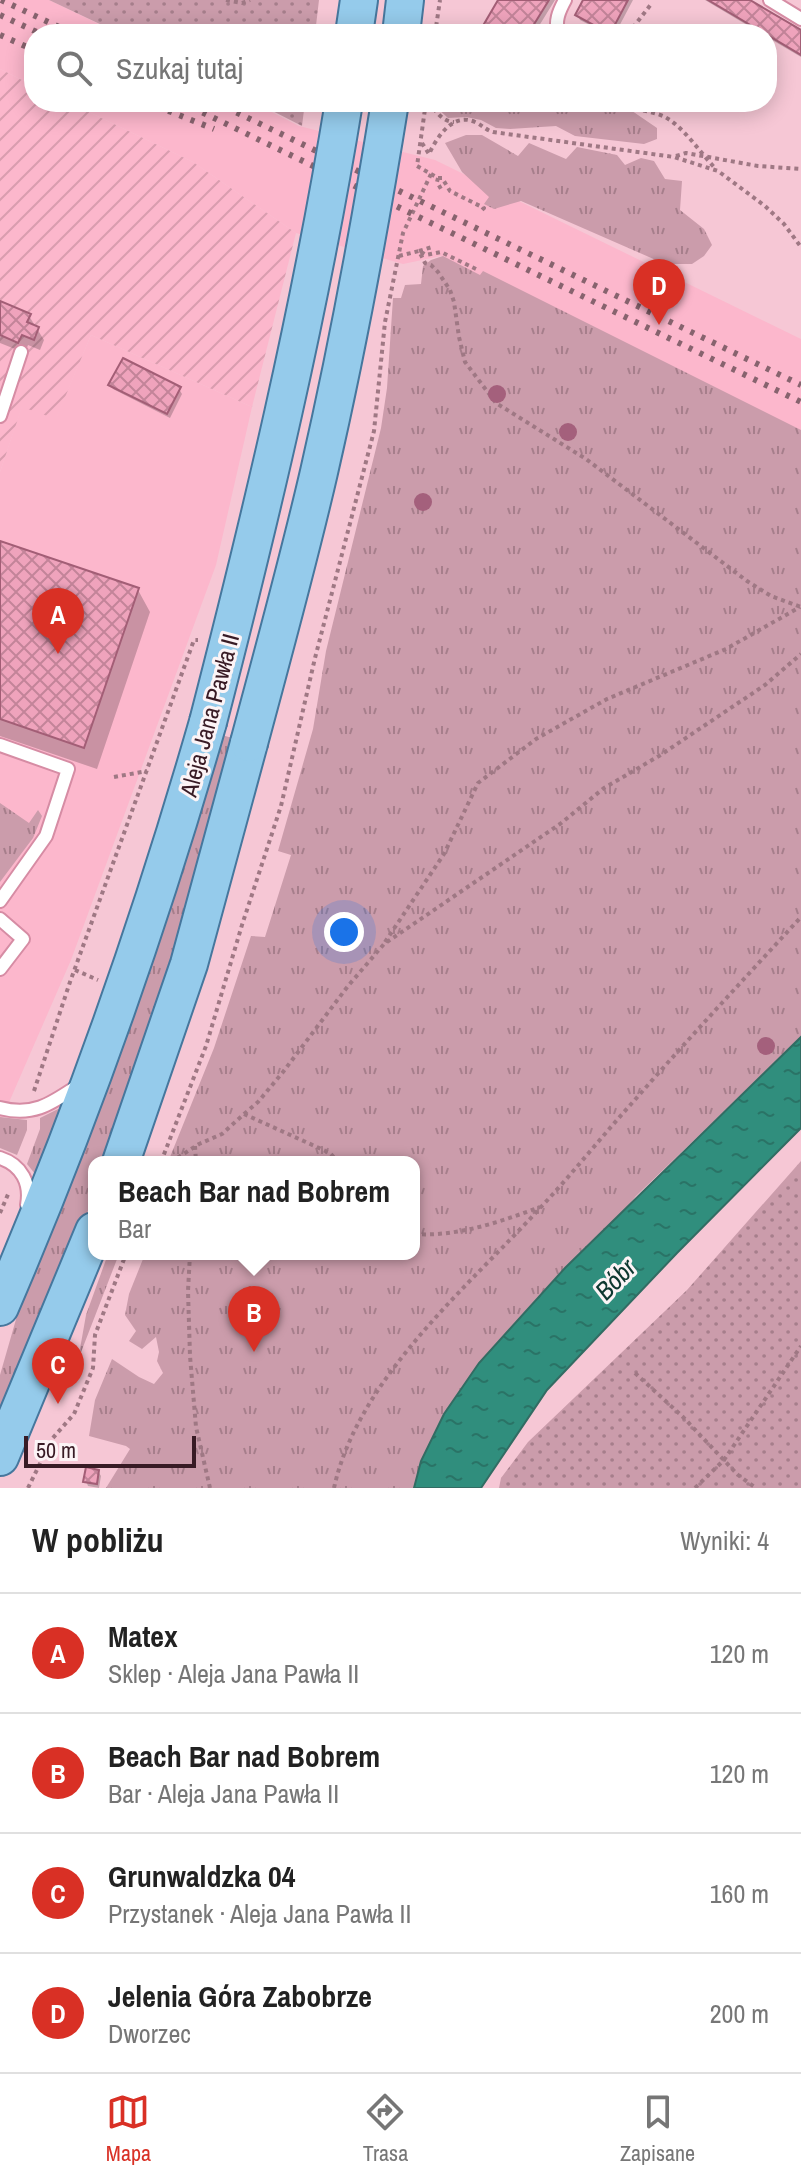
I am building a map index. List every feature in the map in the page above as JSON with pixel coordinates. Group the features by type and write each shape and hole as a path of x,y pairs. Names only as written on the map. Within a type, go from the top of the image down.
{"main road":[{"path":"355,24 359,0"},
{"path":"402,24 405,0"},
{"name":"Aleja Jana Pawła II","path":"6,1294 95,1074 143,937 208,722 287,402 329,198 342,112"},
{"name":"Aleja Jana Pawła II","path":"123,1156 189,964 286,607 347,341 388,112"},
{"path":"0,1457 88,1245"}],"lane":[{"path":"557,24 565,0"},
{"path":"770,0 801,19"},
{"path":"0,416 21,352"},
{"path":"0,745 68,769 46,836 0,901"},
{"path":"0,919 23,939 0,969"},
{"path":"0,1108 21,1111 41,1108 95,1074"},
{"path":"0,1158 18,1169 29,1186 6,1294"}],"path":[{"path":"226,0 242,3 250,0"},
{"path":"436,24 440,0"},
{"path":"636,24 652,3"},
{"path":"426,112 417,166 442,178 450,191 484,208 482,210"},
{"path":"436,112 447,122 471,120 493,132 674,157 718,171"},
{"path":"647,112 663,116 675,124 718,171 784,224 801,247"},
{"path":"420,141 429,154 438,136 455,122"},
{"path":"674,157 686,153 758,166 801,169"},
{"path":"163,1156 206,1046 281,806 315,658 374,431 385,322 403,233 431,174"},
{"path":"438,178 441,189"},
{"path":"399,256 432,247"},
{"path":"419,251 426,255 441,252 476,269 477,266"},
{"path":"419,251 425,263 438,272 450,290 465,362 496,403 586,459 747,581 771,596 801,607"},
{"path":"180,1156 222,1134 258,1102 283,1072 384,944 444,854 478,783 536,739 607,699 726,649 801,607"},
{"path":"33,1096 194,640 209,642"},
{"path":"384,944 560,824 604,788 659,756 765,685 801,654"},
{"path":"114,777 147,771"},
{"path":"334,1488 354,1433 376,1392 418,1339 542,1206 801,917"},
{"path":"75,970 89,976"},
{"path":"244,1114 333,1156"},
{"path":"195,1146 196,1156"},
{"path":"0,1213 10,1190"},
{"path":"420,1235 436,1236 477,1228 542,1206"},
{"path":"28,1488 52,1439 74,1414 93,1368 95,1335 124,1260"},
{"path":"190,1260 188,1291 196,1427 210,1488"},
{"path":"695,1488 724,1460 801,1346"},
{"path":"635,1373 683,1417 738,1475 756,1488"}],"shaded area":[{"path":"0,0 49,0 99,24 24,24 24,81 0,69"},
{"path":"0,69 24,81 24,112 89,112 193,162 296,233 252,407 91,335 56,419 22,407 0,472"},
{"path":"89,112 272,112 299,126 435,160 801,339 801,465 618,364 441,256 403,264 296,233 193,162"},
{"path":"91,335 252,407 216,565 71,960 0,1123 0,472 22,406 56,418"}],"green space":[{"path":"49,0 319,0 316,24 100,24"},
{"path":"275,112 304,112 302,126"},
{"path":"442,112 634,112 657,128 657,139 644,144 575,136 556,126 496,128 481,120 448,118"},
{"path":"466,135 482,135 518,156 529,143 566,159 577,147 617,155 625,165 641,158 654,161 665,179 682,181 680,210 704,229 712,245 704,256 692,264 665,264 521,201 494,209 484,204 489,197 462,172 445,143"},
{"path":"443,256 480,275 483,271 801,430 801,1037 636,1196 421,1461 414,1488 106,1488 130,1449 89,1436 95,1400 112,1359 154,1384 163,1373 157,1361 156,1337 142,1349 129,1341 136,1331 125,1315 129,1294 143,1260 420,1260 420,1156 170,1156 214,1048 251,936 265,937 291,855 278,851 313,729 326,651 381,428 393,298 401,298 405,285 421,284 423,266"},
{"path":"222,735 232,738 205,856 109,1156 88,1156 88,1211 0,1418 0,1375 25,1288"},
{"path":"0,803 29,823 38,810 42,816 33,838 0,882"},
{"path":"66,1105 40,1180 27,1164 40,1129 40,1118"},
{"path":"0,1117 27,1120 27,1130 17,1155 0,1148"},
{"path":"801,1161 801,1488 499,1488 501,1478 528,1442 687,1290"},
{"path":"106,1260 117,1260 78,1360 86,1315"}],"water":[{"name":"Bóbr","path":"801,1037 801,1128 547,1390 481,1488 414,1488 421,1461 444,1414 479,1363 565,1268"}],"building":[{"path":"498,0 549,0 534,24 484,24"},
{"path":"583,0 628,0 615,24 592,24 575,15"},
{"path":"708,0 750,0 801,30 801,55 777,41 777,24 749,24"},
{"path":"0,301 31,314 27,322 39,327 34,340 22,335 18,343 0,335"},
{"path":"123,358 181,387 167,414 108,385"},
{"path":"0,541 139,588 84,748 0,719"},
{"path":"86,1467 99,1470 97,1484 83,1482"}],"railway":[{"path":"1,0 53,24"},
{"path":"0,15 24,26"},
{"path":"0,35 24,46"},
{"path":"171,112 214,129"},
{"path":"202,112 801,402"},
{"path":"236,112 801,385"}],"place":[{"name":"Jelenia Góra Zabobrze","path":"659,325"},
{"name":"Matex","path":"58,654"},
{"name":"Beach Bar nad Bobrem","path":"254,1352"},
{"name":"Grunwaldzka 04","path":"58,1404"}]}
